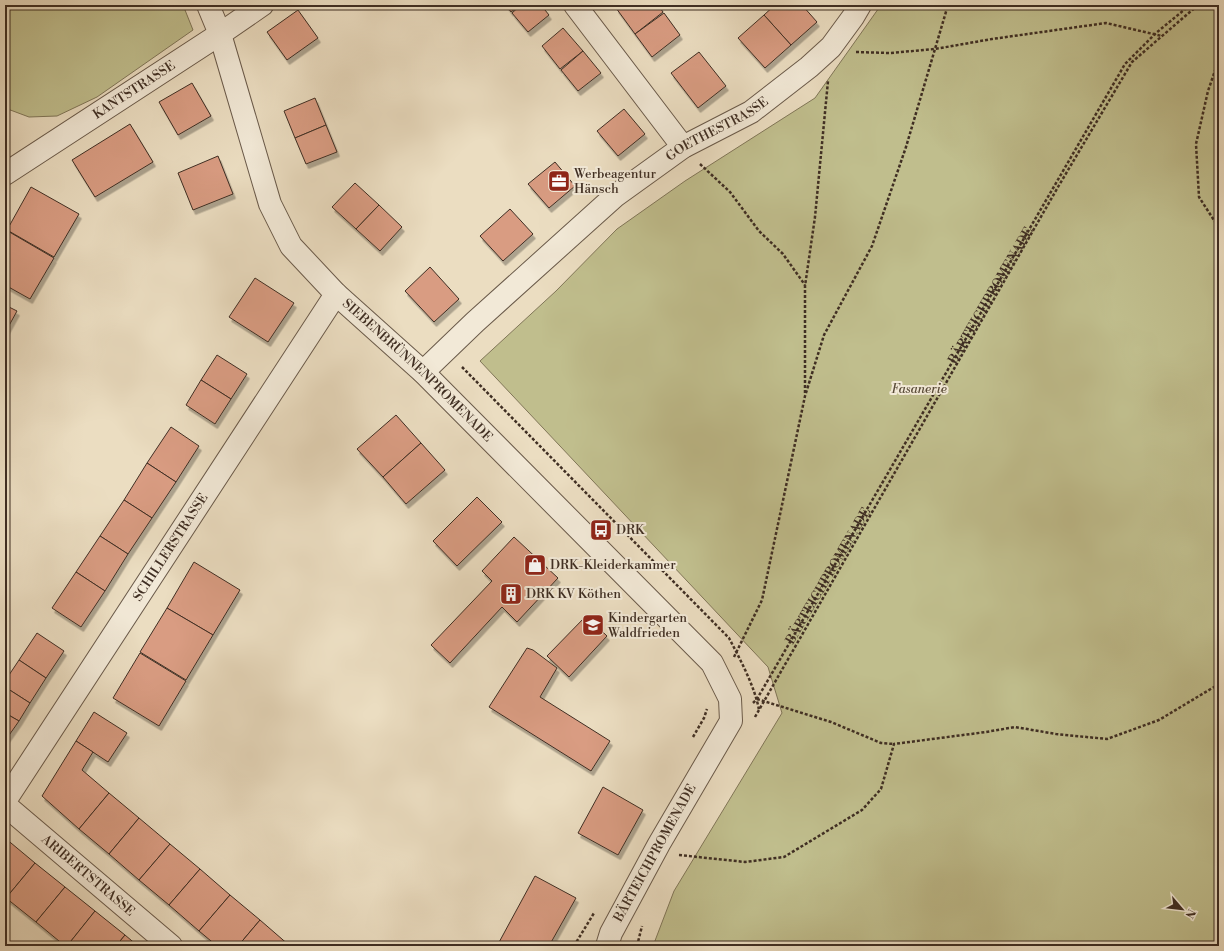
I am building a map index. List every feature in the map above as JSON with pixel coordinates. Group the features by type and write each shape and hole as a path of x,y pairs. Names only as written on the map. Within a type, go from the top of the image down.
{"street":[{"name":"SIEBENBRÜNNENPROMENADE","path":"208,5 220,34 270,204 291,246 336,294 423,372 712,663 721,679"},
{"name":"KANTSTRASSE","path":"5,174 262,5"},
{"path":"575,5 683,147"},
{"name":"GOETHESTRASSE","path":"423,372 475,322 615,196 683,147 751,112 809,67 831,47 860,5"},
{"name":"SCHILLERSTRASSE","path":"5,801 336,294"},
{"path":"721,679 730,699 731,720"},
{"name":"BÄRTEICHPROMENADE","path":"607,946 611,933 659,844 731,720"},
{"name":"ARIBERTSTRASSE","path":"5,805 171,946"}],"path":[{"path":"721,679 737,653 762,600 805,396 824,335 872,246 906,147 948,5"},
{"name":"BÄRTEICHPROMENADE","path":"731,720 757,699 1125,64 1156,33 1190,5"},
{"path":"752,721 1058,187 1132,62 1198,5"},
{"path":"1214,5 1219,16"},
{"path":"805,396 805,286 815,217 831,47 860,52 890,53 935,49 992,39 1106,23 1156,33 1162,36"},
{"path":"1219,59 1208,91 1196,144 1200,197 1219,228"},
{"path":"683,147 730,192 758,231 783,254 805,286"},
{"path":"446,350 729,638 757,699 759,710"},
{"path":"757,699 831,722 881,743 894,744 1015,727 1056,734 1108,739 1159,720 1219,684"},
{"path":"659,844 676,854 745,862 784,857 862,810 881,789 894,744"}],"green space":[{"path":"5,5 183,5 193,30 97,97 57,116 29,117 5,108"},
{"name":"Fasanerie","path":"881,5 1219,5 1219,946 653,946 674,891 782,713 768,667 480,361 556,291 617,229 685,181 815,98"}],"building":[{"path":"506,5 520,5 511,12"},
{"path":"521,5 541,5 549,15 528,32 512,13"},
{"path":"620,5 658,5 663,12 635,34 616,8"},
{"path":"775,5 802,5 817,22 791,45 764,15"},
{"path":"298,10 318,38 287,60 267,32"},
{"path":"664,13 680,35 652,57 635,34"},
{"path":"764,15 791,45 765,68 738,38"},
{"path":"563,28 583,51 560,69 542,46"},
{"path":"583,51 601,73 578,91 561,70"},
{"path":"699,52 726,86 698,108 671,73"},
{"path":"192,83 211,116 178,135 159,102"},
{"path":"315,98 326,125 295,138 284,111"},
{"path":"624,109 645,134 618,156 597,131"},
{"path":"130,124 153,162 95,197 72,160"},
{"path":"326,125 337,152 306,164 295,138"},
{"path":"218,156 233,194 193,210 178,173"},
{"path":"555,162 575,186 549,208 528,184"},
{"path":"355,183 379,205 356,229 332,207"},
{"path":"31,187 79,214 54,257 7,230"},
{"path":"379,205 402,227 380,251 356,229"},
{"path":"510,209 533,234 503,261 480,236"},
{"path":"6,230 54,258 30,299 5,285"},
{"path":"430,267 459,299 434,322 405,291"},
{"path":"255,278 294,303 268,342 229,317"},
{"path":"5,305 17,311 5,333"},
{"path":"217,355 247,374 231,399 201,380"},
{"path":"201,380 231,399 215,424 186,405"},
{"path":"396,415 421,443 383,477 357,449"},
{"path":"171,427 199,446 176,482 147,463"},
{"path":"421,443 445,470 406,504 383,477"},
{"path":"147,463 176,482 152,518 124,500"},
{"path":"477,497 502,522 457,566 433,541"},
{"path":"124,500 152,518 128,554 100,536"},
{"path":"100,536 128,554 105,591 76,572"},
{"name":"DRK KV Köthen","path":"514,537 558,578 517,622 502,607 450,663 431,645 492,581 482,571"},
{"path":"194,562 240,590 213,635 167,608"},
{"path":"76,572 105,591 81,627 52,608"},
{"path":"167,608 213,635 186,680 140,652"},
{"path":"586,616 607,636 569,677 547,656"},
{"path":"37,633 64,651 46,678 19,660"},
{"path":"527,648 533,650 557,668 540,697 610,741 591,771 489,707"},
{"path":"140,653 186,681 159,726 113,698"},
{"path":"19,660 46,678 30,703 5,687 5,681"},
{"path":"5,687 30,703 19,721 5,713"},
{"path":"94,712 127,733 108,762 76,741"},
{"path":"5,713 19,721 5,741"},
{"path":"76,741 93,752 82,770 109,793 79,829 42,796"},
{"path":"603,787 643,810 618,855 578,833"},
{"path":"109,793 139,818 109,854 79,829"},
{"path":"139,818 170,844 139,880 109,854"},
{"path":"5,838 35,863 6,898 5,897"},
{"path":"170,844 200,869 169,905 139,880"},
{"path":"35,863 65,887 36,922 6,898"},
{"path":"200,869 230,895 199,931 169,905"},
{"path":"535,876 576,898 549,946 497,946"},
{"path":"65,887 95,911 67,946 65,946 36,922"},
{"path":"230,895 260,920 238,946 217,946 199,931"},
{"path":"95,911 125,935 116,946 67,946"},
{"path":"260,920 290,946 238,946"},
{"path":"125,935 138,946 116,946"}],"place":[{"name":"Werbeagentur Hänsch","path":"559,181"},
{"name":"DRK","path":"601,530"},
{"name":"DRK-Kleiderkammer","path":"535,565"},
{"name":"DRK KV Köthen","path":"511,594"},
{"name":"Kindergarten Waldfrieden","path":"593,625"}]}
